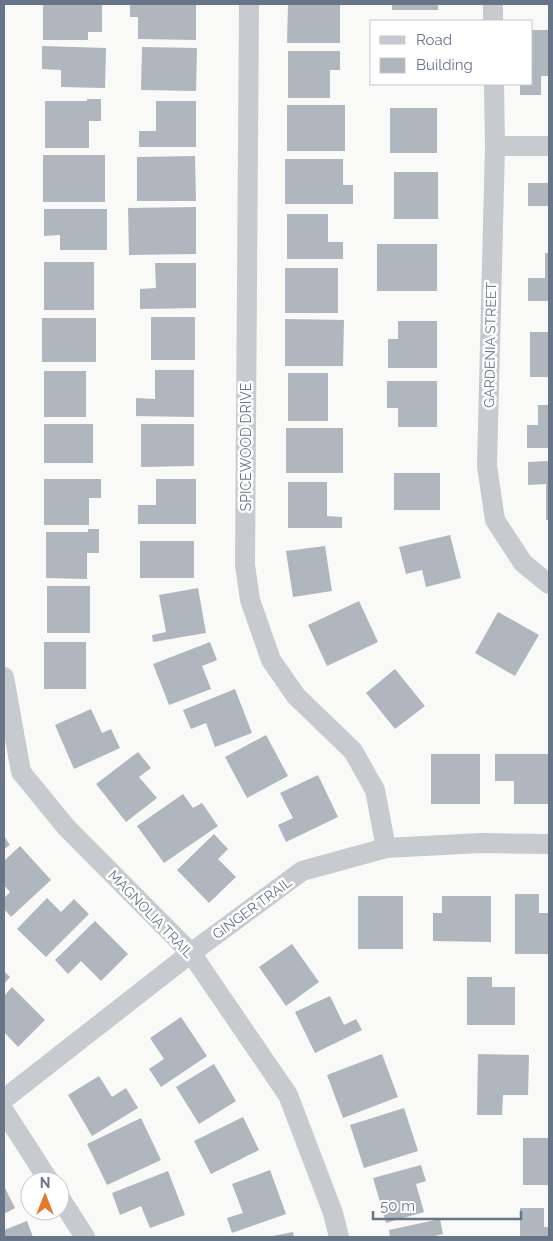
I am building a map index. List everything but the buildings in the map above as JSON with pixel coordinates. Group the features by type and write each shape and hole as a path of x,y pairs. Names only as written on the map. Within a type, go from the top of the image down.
{"street":[{"name":"SPICEWOOD DRIVE","path":"248,4 245,565 250,600 271,660 296,696 353,751 375,790 386,848"},
{"path":"493,4 493,20"},
{"name":"GARDENIA STREET","path":"494,85 495,146 487,466 495,520 523,563 549,584"},
{"path":"495,146 549,146"},
{"name":"MAGNOLIA TRAIL","path":"4,677 21,772 66,827 191,953 288,1095 334,1213 339,1237"},
{"name":"GINGER TRAIL","path":"4,1099 191,953 302,872 386,848 481,843 549,844"},
{"path":"4,1111 43,1171"},
{"path":"70,1214 85,1237"}]}
